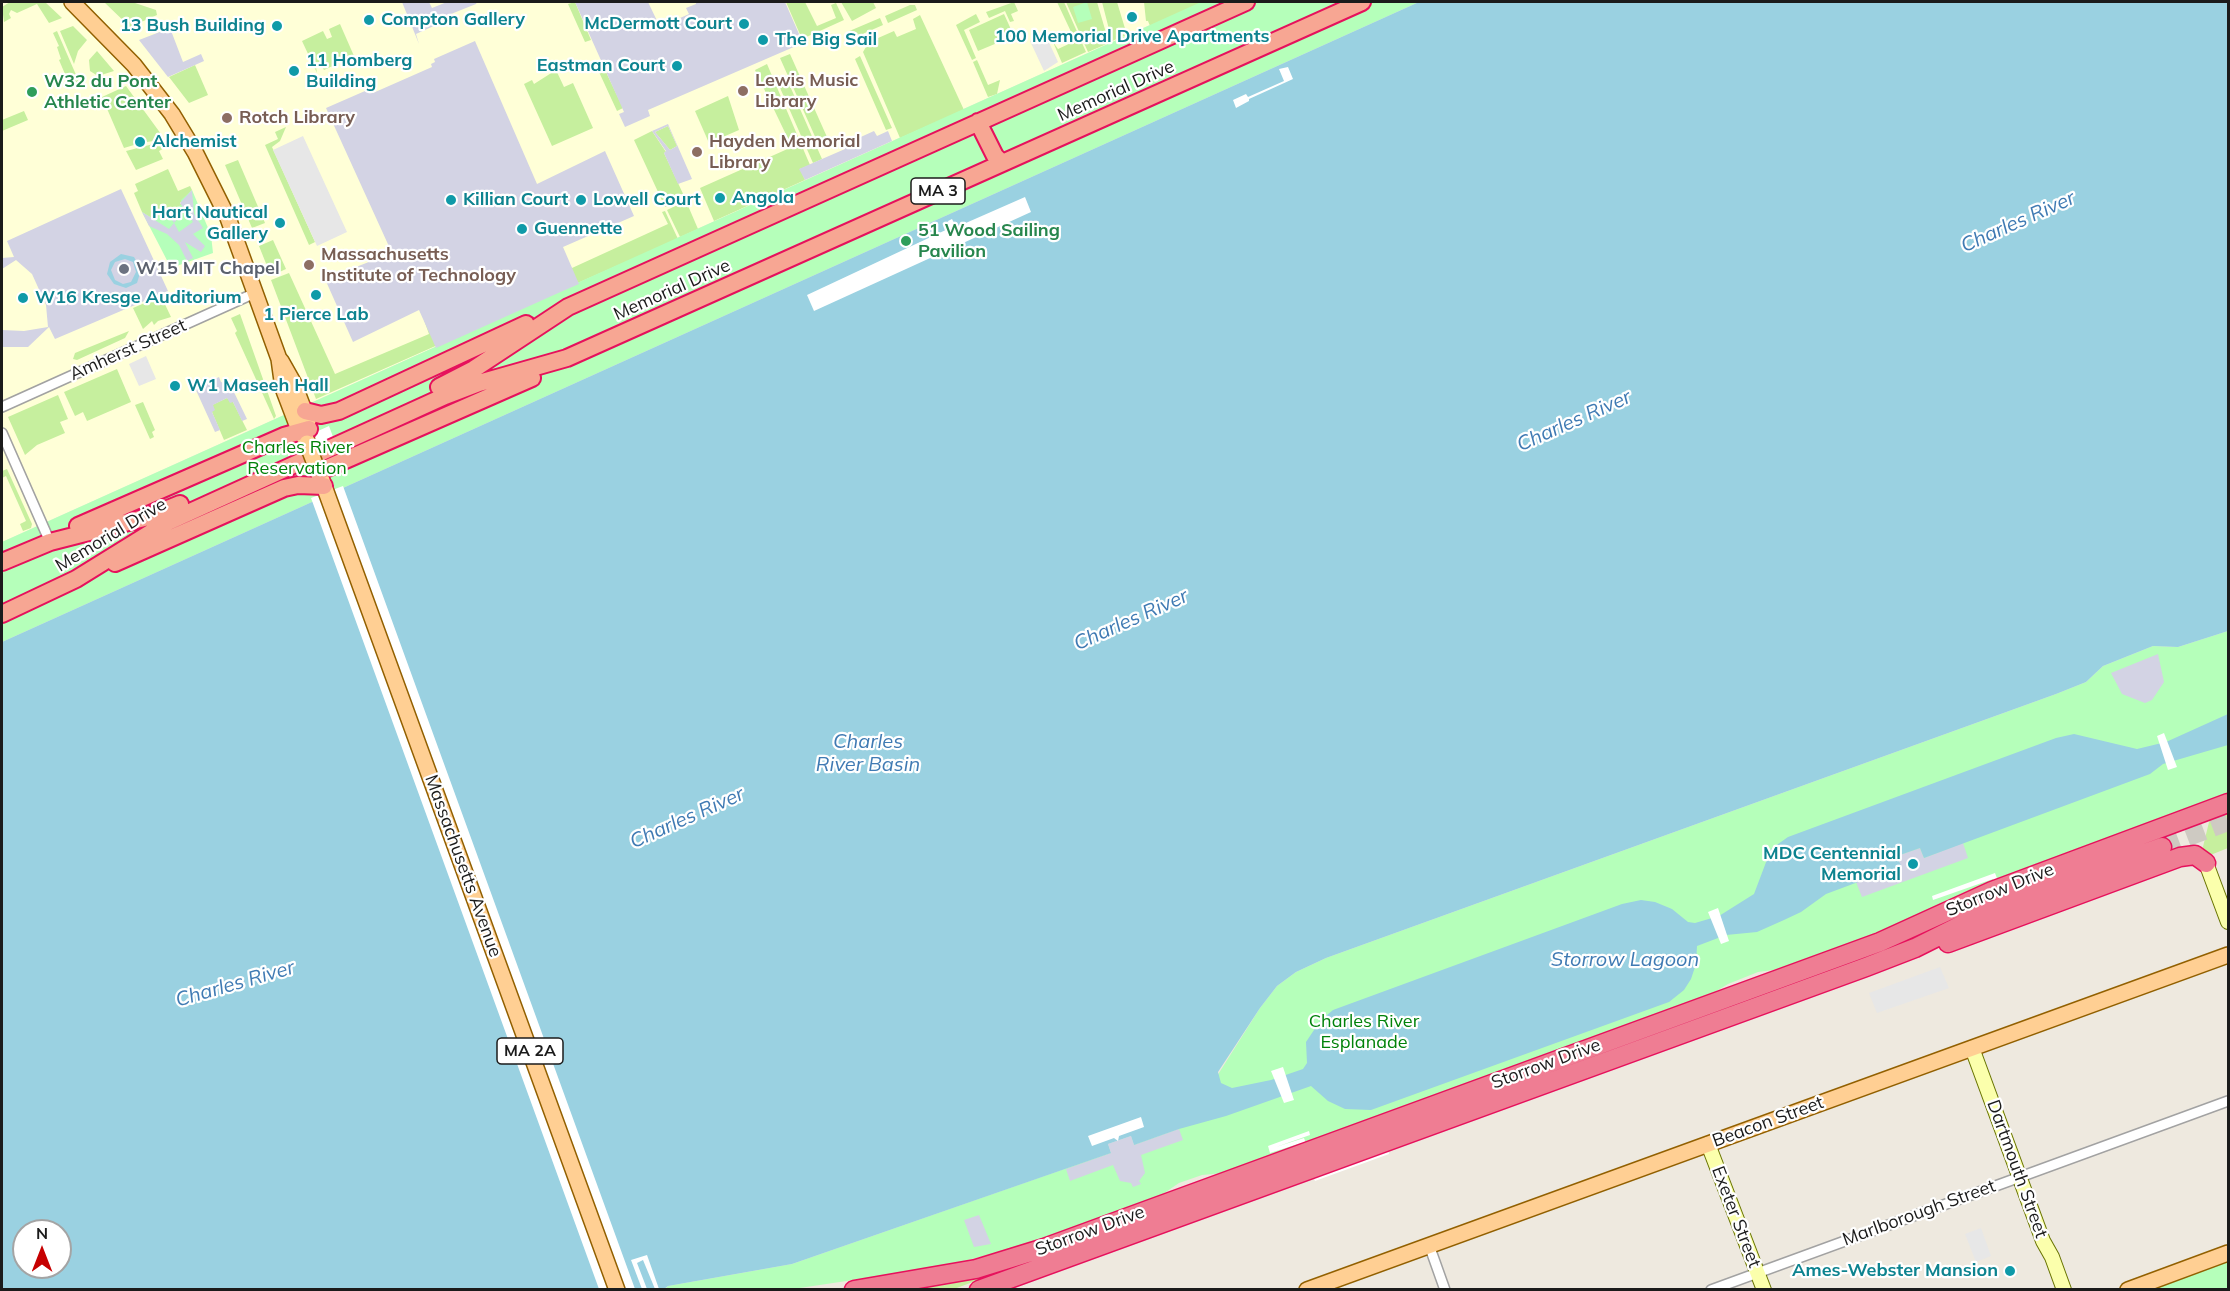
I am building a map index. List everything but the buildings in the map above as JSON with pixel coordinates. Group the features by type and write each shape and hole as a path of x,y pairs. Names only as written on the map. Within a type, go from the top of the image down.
{"highway":[{"name":"Memorial Drive","path":"2,562 50,542 165,511 474,369 568,307 1246,2"},
{"name":"Memorial Drive","path":"2,614 68,584 168,522 424,406 479,383 559,362 1362,2"},
{"path":"978,122 995,156 1002,163"},
{"path":"304,411 321,415 336,413 432,370 514,329 568,307"},
{"path":"68,584 282,489 321,478 557,368 608,340"},
{"path":"50,542 81,525 306,435"},
{"name":"Storrow Drive","path":"854,1290 976,1269 1044,1248 1772,982 1900,934 2011,883 2229,805"},
{"name":"Storrow Drive","path":"979,1290 1866,967 1915,948 1999,906 2162,847"},
{"path":"1866,967 1921,953 2180,856 2195,855 2206,863"}],"main road":[{"name":"Massachusetts Avenue","path":"72,2 134,64 185,134 224,211 279,359 294,384 304,411 306,435"},
{"name":"Massachusetts Avenue","path":"279,359 283,388 306,435 617,1290"},
{"path":"2206,863 2229,922"},
{"name":"Beacon Street","path":"1307,1290 2229,955"},
{"name":"Dartmouth Street","path":"1972,1048 2043,1241 2064,1290"},
{"name":"Exeter Street","path":"1708,1144 1764,1290"},
{"path":"2128,1290 2229,1253"}],"street":[{"name":"Amherst Street","path":"2,407 255,293"},
{"path":"2,433 5,454 50,542"},
{"name":"Marlborough Street","path":"1711,1290 2229,1101"},
{"path":"1429,1245 1445,1290"}],"shaded area":[{"name":"Massachusetts Institute of Technology","path":"2,2 1201,2 2,542"},
{"path":"402,2 429,2 432,8 447,2 477,2 446,16 447,20 416,34 419,44"},
{"name":"Eastman Court","path":"575,2 648,2 660,27 689,14 686,8 696,2 785,2 803,43 648,110 650,116 625,127 619,114 624,112"},
{"path":"170,28 183,62 201,54 204,61 168,77 139,40"},
{"path":"1039,35 1042,38 1046,36 1058,62 1044,71 1030,41"},
{"name":"Killian Court","path":"475,41 537,184 605,151 634,216 563,247 579,284 436,348 419,310 353,342 325,279 392,253 326,108 365,91 373,93 432,67 434,59"},
{"path":"668,124 692,179 678,184 664,153 666,151 652,131","holes":["668,126 677,146 670,150 655,132"]},
{"path":"874,131 877,136 888,131 892,141 805,180 799,169 845,149 843,145"},
{"path":"303,136 347,232 317,246 273,150"},
{"path":"121,189 168,291 55,339 49,327 28,347 2,347 2,330 24,331 48,327 46,305 32,274 16,260 2,269 2,258 14,257 7,241"},
{"path":"192,190 194,214 203,228 193,234 205,246 201,252 185,242 193,258 187,261 179,245 167,234 149,226 142,212 169,229 174,223 179,232 193,222 180,203"},
{"path":"175,213 179,217 174,223 169,215"},
{"path":"146,356 156,379 139,386 129,364"},
{"path":"219,377 221,382 231,386 247,419 242,421 233,402 230,403 227,398 213,405 215,410 212,412 220,430 215,432 195,388"},
{"path":"2158,654 2164,682 2152,700 2145,703 2122,694 2111,673"},
{"path":"1963,843 1968,858 1862,897 1856,882 1900,866 1897,856 1920,848 1924,858"},
{"path":"1940,967 1949,988 1877,1013 1869,993"},
{"path":"1179,1129 1183,1140 1141,1155 1145,1173 1139,1181 1141,1184 1133,1187 1131,1183 1120,1181 1113,1165 1070,1181 1066,1169 1111,1153 1108,1144 1131,1136 1134,1145"},
{"path":"979,1215 991,1244 974,1247 964,1220"},
{"path":"1981,1228 1991,1256 1976,1262 1965,1234"}],"green space":[{"path":"10,2 45,2 62,18 49,23 37,4 17,13 11,10 9,14 11,18 4,22 2,7"},
{"path":"104,2 132,2 156,10 157,15 130,27"},
{"path":"575,2 591,40 585,42 568,4"},
{"path":"786,2 805,2 817,26 836,18 831,5 836,3 844,20 802,39"},
{"path":"841,2 873,2 876,8 852,21"},
{"path":"1014,2 1018,11 1011,14 1014,21 1010,22 1005,11 989,18 986,12"},
{"path":"1057,2 1064,2 1086,52 1062,63 1053,42 1058,49 1073,42 1073,36"},
{"path":"1066,2 1097,2 1109,43 1088,52"},
{"path":"1087,2 1092,19 1078,23 1073,7"},
{"path":"1102,2 1117,2 1127,35 1112,41"},
{"path":"1144,2 1204,2 1150,26 1146,21"},
{"name":"Charles River Reservation","path":"1201,2 1419,2 2,642 2,542"},
{"path":"915,5 917,10 888,23 885,16"},
{"path":"976,14 980,22 964,30 976,58 972,60 956,25"},
{"path":"1004,14 1014,36 978,51 969,30"},
{"path":"920,15 964,110 900,138 863,52 869,42 894,31 897,37 916,29 913,19"},
{"path":"880,18 883,25 851,39 847,32"},
{"path":"340,24 354,56 324,70 321,65 316,67 317,73 302,41 323,31 327,39 332,37 329,29"},
{"path":"73,26 87,40 78,51 74,64 60,31"},
{"path":"57,31 80,84 71,88 59,60 61,59 57,47 59,46 53,33"},
{"path":"97,51 114,71 98,76 90,71 89,60"},
{"path":"790,54 827,137 817,141 780,58"},
{"path":"860,56 892,128 886,130 855,59"},
{"path":"977,60 988,85 1000,80 997,94 988,97 973,62"},
{"path":"767,64 810,165 800,169 805,180 714,221 700,188 792,147 755,70"},
{"path":"195,65 208,95 189,103 169,77"},
{"path":"556,70 564,87 573,83 593,128 552,146 524,84 532,80 534,84"},
{"path":"605,70 623,108 617,111 599,72"},
{"path":"786,77 822,159 813,163 777,81"},
{"path":"126,86 161,134 160,140 147,142 140,135 135,138 134,145 124,148 102,97"},
{"path":"728,96 739,130 709,143 695,111"},
{"path":"24,111 28,120 2,131 2,120"},
{"path":"668,126 677,146 670,150 655,132"},
{"path":"286,127 280,141 272,147 315,242 309,245 265,145 278,139 275,132"},
{"path":"652,131 666,152 664,153 685,198 665,207 634,140"},
{"path":"165,141 168,146 159,151 163,159 136,170 126,151"},
{"path":"238,160 265,223 252,228 225,165"},
{"path":"168,169 178,191 190,186 192,190 180,203 183,207 169,229 142,212 134,193 138,191 135,184"},
{"path":"192,190 211,235 213,253 171,268 142,212 152,218 158,216 181,205 181,200"},
{"path":"686,201 698,229 680,237 667,210"},
{"path":"665,211 678,239 557,292 572,268 668,224 662,212"},
{"path":"273,240 286,269 271,276 259,246"},
{"path":"400,252 458,336 316,399 271,280 289,273 335,374 429,334"},
{"path":"161,296 171,317 158,321 154,325 152,321 143,329 133,308"},
{"path":"240,314 276,416 274,419 235,333 237,331 231,318"},
{"path":"129,331 125,338 77,360 73,359 75,353"},
{"path":"117,369 131,402 87,421 83,412 75,416 64,392"},
{"path":"58,395 68,419 60,422 65,433 37,445 25,455 8,417"},
{"path":"227,398 233,402 247,430 224,440 212,412 212,405"},
{"path":"143,402 155,430 152,432 154,437 150,439 135,405"},
{"path":"7,469 32,524 31,528 23,531 20,524 26,521 6,476 2,478 2,471"},
{"name":"Charles River Esplanade","path":"2228,631 2228,794 1985,884 1863,939 1781,969 1758,972 1728,984 1708,996 1224,1173 1202,1175 1179,1183 1160,1196 1019,1247 940,1267 793,1289 664,1290 668,1286 792,1264 1179,1129 1217,1076 1260,1008 1277,986 1296,972 1326,958 2056,694 2086,682 2103,666 2153,646 2178,647"},
{"path":"2228,812 2228,848 2208,856 2202,851 2210,818"},
{"path":"2228,1261 2228,1289 2150,1289"},
{"path":"1000,1272 954,1289 906,1290 945,1285"}],"water":[{"name":"Charles River Basin","path":"1419,2 2228,2 2228,631 2178,647 2153,646 2103,666 2086,682 2056,694 1326,958 1296,972 1277,986 1218,1072 1221,1083 1232,1088 1271,1080 1303,1069 1307,1063 1306,1042 1320,1021 1333,1010 1622,904 1641,900 1655,902 1672,909 1688,922 1695,923 1719,916 1754,894 1771,849 1788,837 2056,738 2074,734 2137,749 2166,742 2228,714 2228,745 2163,764 2150,774 1924,858 1920,848 1897,856 1901,866 1826,894 1801,912 1784,920 1757,932 1726,935 1697,946 1696,964 1691,979 1684,990 1669,1002 1371,1110 1345,1109 1328,1101 1311,1086 1134,1145 1131,1136 1108,1144 1111,1153 792,1264 668,1286 664,1289 2,1289 2,642"},
{"path":"121,254 134,257 141,270 137,283 126,288 114,284 107,274 110,262","holes":["125,259 133,262 136,272 131,282 123,284 115,280 111,270 115,262"]}],"pier":[{"path":"1288,67 1293,79 1249,99 1236,108 1233,100 1246,94 1248,97 1284,81 1279,69"},
{"path":"1025,197 1031,212 814,311 807,295 950,228 948,221 952,219 955,225 959,226"},
{"path":"329,426 339,453 294,473 285,446"},
{"path":"343,486 635,1289 599,1289 311,498"},
{"path":"2164,733 2177,767 2168,770 2157,736"},
{"path":"1995,873 2015,926 1993,879 1933,900 1932,896"},
{"path":"1718,908 1729,941 1721,944 1708,912"},
{"path":"1283,1067 1294,1100 1284,1103 1271,1071"},
{"path":"1141,1117 1144,1127 1119,1136 1118,1141 1114,1138 1092,1146 1088,1136"},
{"path":"1309,1131 1310,1135 1276,1147 1304,1138 1318,1176 1388,1150 1389,1154 1315,1181 1301,1143 1270,1153 1268,1146"},
{"path":"647,1255 659,1289 655,1289 643,1260 637,1263 647,1289 642,1289 631,1260"}],"tunnel":[{"path":"2162,847 2228,822"}],"place":[{"name":"100 Memorial Drive Apartments","path":"1132,17"},
{"name":"Compton Gallery","path":"369,20"},
{"name":"McDermott Court","path":"744,24"},
{"name":"13 Bush Building","path":"277,26"},
{"name":"The Big Sail","path":"763,40"},
{"name":"Eastman Court","path":"677,66"},
{"name":"11 Homberg Building","path":"294,71"},
{"name":"Lewis Music Library","path":"743,91"},
{"name":"W32 du Pont Athletic Center","path":"32,92"},
{"name":"Rotch Library","path":"227,118"},
{"name":"Alchemist","path":"140,142"},
{"name":"Hayden Memorial Library","path":"697,152"},
{"name":"Angola","path":"720,198"},
{"name":"Killian Court","path":"451,200"},
{"name":"Lowell Court","path":"581,200"},
{"name":"Hart Nautical Gallery","path":"280,223"},
{"name":"Guennette","path":"522,229"},
{"name":"51 Wood Sailing Pavilion","path":"906,241"},
{"name":"Massachusetts Institute of Technology","path":"309,265"},
{"name":"W15 MIT Chapel","path":"124,269"},
{"name":"1 Pierce Lab","path":"316,295"},
{"name":"W16 Kresge Auditorium","path":"23,298"},
{"name":"W1 Maseeh Hall","path":"175,386"},
{"name":"MDC Centennial Memorial","path":"1913,864"},
{"name":"Ames-Webster Mansion","path":"2010,1271"}],"water label":[{"name":"Charles River","path":"2018,222"},
{"name":"Charles River","path":"1574,421"},
{"name":"Charles River","path":"1131,620"},
{"name":"Charles River","path":"687,818"},
{"name":"Storrow Lagoon","path":"1625,960"},
{"name":"Charles River","path":"235,984"}]}
